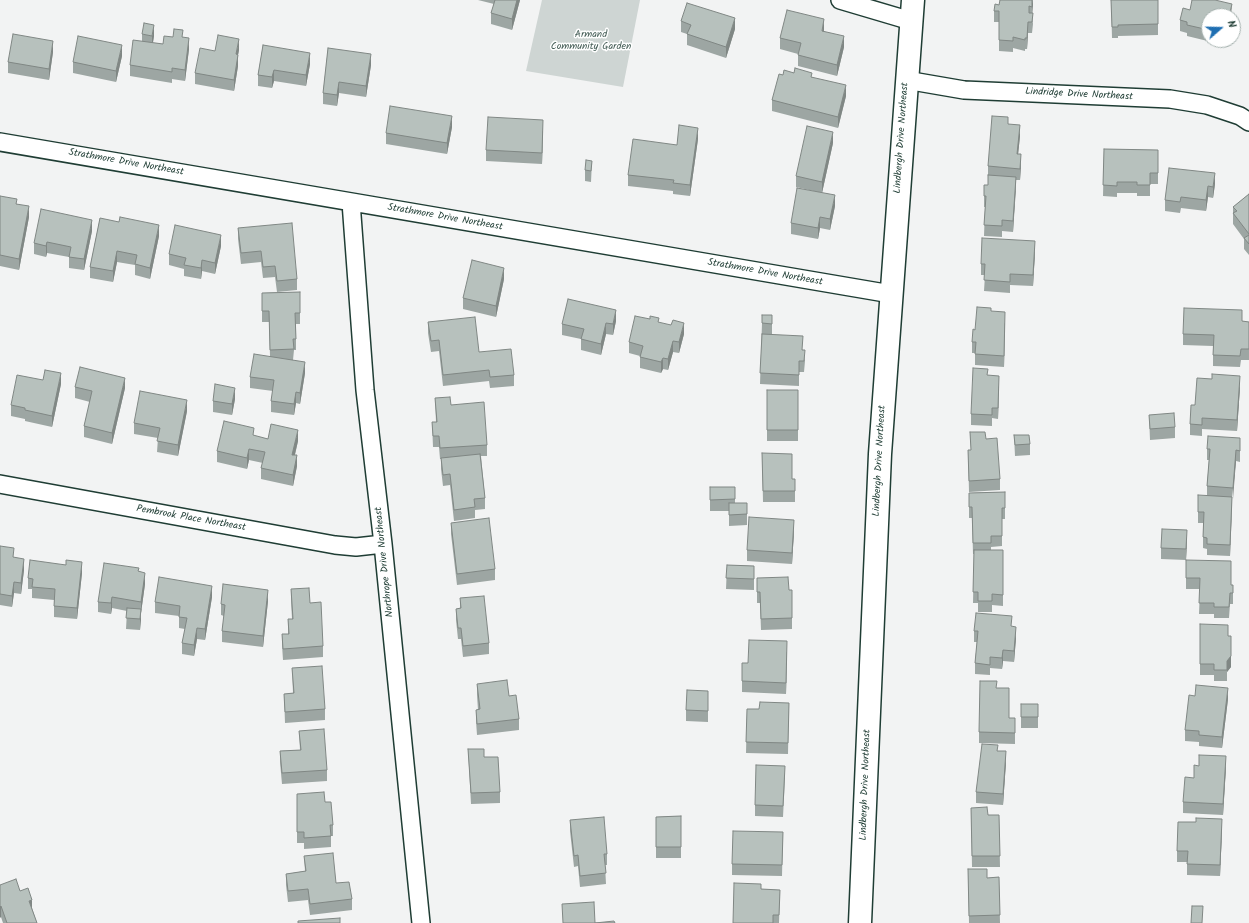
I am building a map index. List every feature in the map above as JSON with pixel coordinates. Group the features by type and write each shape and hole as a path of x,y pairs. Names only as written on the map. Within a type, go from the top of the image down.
{"main road":[{"name":"Lindbergh Drive Northeast","path":"860,923 878,500 891,294 912,11"}],"street":[{"path":"840,0 912,11"},
{"name":"Lindridge Drive Northeast","path":"906,80 964,90 1170,99 1207,104 1240,116 1249,122"},
{"name":"Strathmore Drive Northeast","path":"0,142 891,294"},
{"name":"Northrope Drive Northeast","path":"351,202 365,390 383,544 421,923"},
{"name":"Pembrook Place Northeast","path":"0,484 335,545 356,547 383,544"}],"green space":[{"name":"Armand Community Garden","path":"542,0 640,0 623,87 526,71"}],"building":[{"path":"495,0 517,0 512,19 491,13"},
{"path":"1000,0 1032,0 1032,7 1029,6 1029,13 1033,13 1032,22 1028,22 1027,38 1025,38 1025,40 1013,37 1013,41 999,40 999,11 994,11 995,4 999,5"},
{"path":"1111,0 1158,0 1158,24 1118,25 1118,27 1112,27"},
{"path":"1192,0 1215,0 1232,4 1231,8 1201,8 1201,28 1187,25 1187,22 1180,20 1183,8 1190,10"},
{"path":"687,3 735,18 726,47 687,34 691,25 681,21"},
{"path":"787,10 824,19 822,31 844,36 837,65 798,55 801,43 780,38"},
{"path":"144,23 154,25 152,36 142,34"},
{"path":"174,29 183,30 182,37 189,38 185,70 172,68 172,72 130,65 133,40 163,44 164,36 173,37"},
{"path":"13,34 53,41 49,69 8,62"},
{"path":"218,35 239,39 234,80 195,73 200,48 215,51"},
{"path":"78,36 122,45 116,71 73,62"},
{"path":"263,45 310,53 306,75 274,70 272,77 258,75"},
{"path":"328,48 371,54 366,86 339,82 337,95 323,93"},
{"path":"795,68 812,73 811,77 846,85 838,117 772,100 779,74 783,75 784,70 794,73"},
{"path":"390,106 452,116 447,143 386,133"},
{"path":"992,116 1008,117 1008,124 1020,125 1017,154 1021,154 1020,169 988,166"},
{"path":"488,117 543,120 542,153 486,150"},
{"path":"679,125 698,128 690,185 673,183 674,180 628,175 633,139 677,145"},
{"path":"807,126 833,132 822,182 796,176"},
{"path":"1104,149 1158,150 1158,173 1150,173 1150,185 1137,185 1137,182 1117,182 1117,186 1103,185"},
{"path":"586,160 592,161 591,171 585,170"},
{"path":"1169,168 1215,173 1213,187 1208,186 1206,200 1181,197 1180,202 1165,200"},
{"path":"988,175 1016,177 1013,221 1002,220 1002,226 984,225 986,196 984,196 984,185 988,185"},
{"path":"797,188 835,195 830,219 820,217 818,228 791,223"},
{"path":"1249,194 1249,234 1233,213 1237,211 1233,207"},
{"path":"0,196 17,199 16,204 29,206 19,259 0,255"},
{"path":"41,209 92,220 84,259 69,257 71,247 47,242 46,246 34,243"},
{"path":"120,217 159,225 150,268 135,264 137,255 117,251 113,271 90,267 100,218 119,222"},
{"path":"292,223 297,279 277,281 275,266 263,267 261,251 241,253 238,228"},
{"path":"175,225 221,235 215,263 202,260 201,268 184,265 186,258 169,254"},
{"path":"1249,235 1249,244 1244,238"},
{"path":"982,238 1035,241 1033,275 1010,274 1010,282 984,280 985,264 981,264"},
{"path":"472,260 504,268 496,306 463,298"},
{"path":"300,292 300,313 295,313 296,339 293,339 294,349 270,350 269,311 262,311 262,293"},
{"path":"568,299 616,310 613,324 606,323 601,344 581,339 584,329 562,324"},
{"path":"977,307 991,308 991,311 1005,312 1004,356 975,354 976,342 972,342 973,329 975,330"},
{"path":"1184,308 1242,310 1242,321 1249,322 1249,349 1241,349 1240,356 1213,355 1214,335 1183,334"},
{"path":"762,315 772,315 772,324 762,323"},
{"path":"635,316 650,319 650,316 659,318 658,322 671,325 673,320 684,323 679,342 673,341 668,359 663,358 661,362 640,357 643,346 629,342"},
{"path":"475,317 479,352 511,349 514,375 490,377 489,370 443,375 439,340 431,341 428,322"},
{"path":"762,334 803,336 802,350 805,350 804,361 799,361 799,375 760,373"},
{"path":"254,354 305,362 300,393 296,392 294,404 271,401 274,380 250,377"},
{"path":"80,367 125,378 112,433 84,426 92,391 75,387"},
{"path":"973,368 988,369 987,375 999,376 998,408 992,408 992,415 971,414"},
{"path":"45,370 61,373 52,416 25,410 25,408 11,405 17,375 43,380"},
{"path":"1212,374 1240,376 1237,420 1202,418 1202,425 1190,424 1191,405 1195,405 1197,378 1212,379"},
{"path":"215,384 235,388 232,404 213,401"},
{"path":"767,390 798,390 798,430 767,430"},
{"path":"140,391 187,400 178,445 157,441 160,428 134,423"},
{"path":"450,397 451,405 484,402 487,445 440,448 439,436 433,436 432,422 437,422 435,398"},
{"path":"1174,413 1175,427 1150,429 1149,415"},
{"path":"224,421 254,428 253,435 268,439 271,424 298,430 292,455 297,455 293,475 261,468 265,452 249,449 247,458 217,451"},
{"path":"970,432 985,432 986,439 997,438 1000,479 969,481 968,450 971,450"},
{"path":"1014,435 1029,435 1030,444 1015,445"},
{"path":"1208,436 1240,438 1240,451 1236,450 1233,488 1207,486 1210,449 1207,449"},
{"path":"762,453 792,454 792,479 795,479 795,491 763,491"},
{"path":"480,454 485,498 474,499 475,507 454,510 450,474 443,475 441,458"},
{"path":"710,487 735,487 735,499 710,500"},
{"path":"1005,492 1005,508 1002,508 1002,536 991,536 991,543 973,543 972,507 969,507 969,493"},
{"path":"1198,495 1232,497 1230,545 1207,544 1207,538 1203,537 1204,512 1198,512"},
{"path":"729,503 747,503 747,514 729,515"},
{"path":"749,517 794,520 792,553 747,550"},
{"path":"489,518 495,569 457,574 451,523"},
{"path":"1162,529 1187,530 1186,549 1161,548"},
{"path":"0,546 14,548 13,557 24,559 21,583 14,582 12,596 0,594"},
{"path":"974,550 1003,550 1003,595 992,594 992,601 978,601 978,592 973,592"},
{"path":"30,560 66,565 66,560 82,562 77,608 54,606 55,589 32,587 33,579 28,578"},
{"path":"1186,560 1231,561 1231,585 1233,585 1233,593 1230,593 1229,607 1214,607 1214,603 1199,603 1200,578 1186,578"},
{"path":"104,563 139,568 138,571 145,573 141,602 112,597 111,603 98,602"},
{"path":"727,565 754,566 754,579 726,578"},
{"path":"159,577 212,586 205,629 197,628 194,645 182,643 187,618 179,617 180,606 155,602"},
{"path":"788,577 789,590 792,590 792,618 761,619 760,592 757,592 757,578"},
{"path":"223,584 268,590 263,636 222,631 225,605 221,604"},
{"path":"309,588 310,603 321,602 323,646 283,649 282,634 289,634 288,619 293,619 291,589"},
{"path":"484,596 489,643 463,646 461,628 458,628 456,609 461,608 460,598"},
{"path":"127,608 141,609 140,619 126,618"},
{"path":"976,613 1012,616 1011,626 1016,627 1014,651 1003,650 1002,658 990,657 990,665 975,663 978,631 974,631"},
{"path":"1200,624 1228,625 1228,636 1231,636 1231,656 1227,661 1227,670 1214,670 1214,664 1200,664"},
{"path":"749,640 787,641 786,683 742,681 742,663 748,663"},
{"path":"322,666 325,709 285,712 284,694 294,693 292,668"},
{"path":"507,680 509,696 516,695 519,719 477,724 476,710 480,709 477,684"},
{"path":"980,681 997,681 996,688 1009,688 1009,718 1015,718 1015,733 979,732"},
{"path":"1196,685 1228,688 1222,737 1199,735 1199,731 1185,730 1189,695 1195,696"},
{"path":"687,690 708,691 708,711 686,710"},
{"path":"760,702 789,703 788,743 746,742 747,709 759,709"},
{"path":"1021,704 1038,704 1038,717 1021,717"},
{"path":"324,729 327,770 282,773 280,751 301,750 299,731"},
{"path":"982,744 998,745 997,751 1006,751 1003,794 976,792"},
{"path":"468,749 484,749 484,757 498,757 500,792 471,793"},
{"path":"1199,755 1226,756 1223,804 1183,802 1185,777 1194,778 1194,765 1199,766"},
{"path":"756,765 785,766 783,806 755,805"},
{"path":"324,792 325,802 331,802 333,825 330,825 331,836 304,838 304,832 297,832 297,794"},
{"path":"987,807 988,815 999,815 1000,856 972,856 971,808"},
{"path":"681,816 681,847 656,847 656,817"},
{"path":"604,817 607,854 604,854 606,873 580,876 578,855 574,856 570,820"},
{"path":"1196,818 1222,819 1220,865 1187,864 1188,851 1177,851 1178,822 1196,822"},
{"path":"733,831 783,832 782,865 732,864"},
{"path":"333,853 336,883 349,882 352,899 310,904 308,889 288,891 286,874 306,871 304,856"},
{"path":"968,869 987,869 987,878 999,877 1000,915 969,916"},
{"path":"16,879 20,891 28,888 32,900 29,901 37,923 7,923 1,906 0,907 0,885"},
{"path":"734,883 761,884 761,889 780,890 779,915 773,915 773,923 733,923"},
{"path":"594,902 595,923 563,923 562,904"},
{"path":"1192,906 1203,906 1202,923 1191,923"},
{"path":"340,918 340,923 298,923 298,921"},
{"path":"614,921 615,923 595,923"}]}
